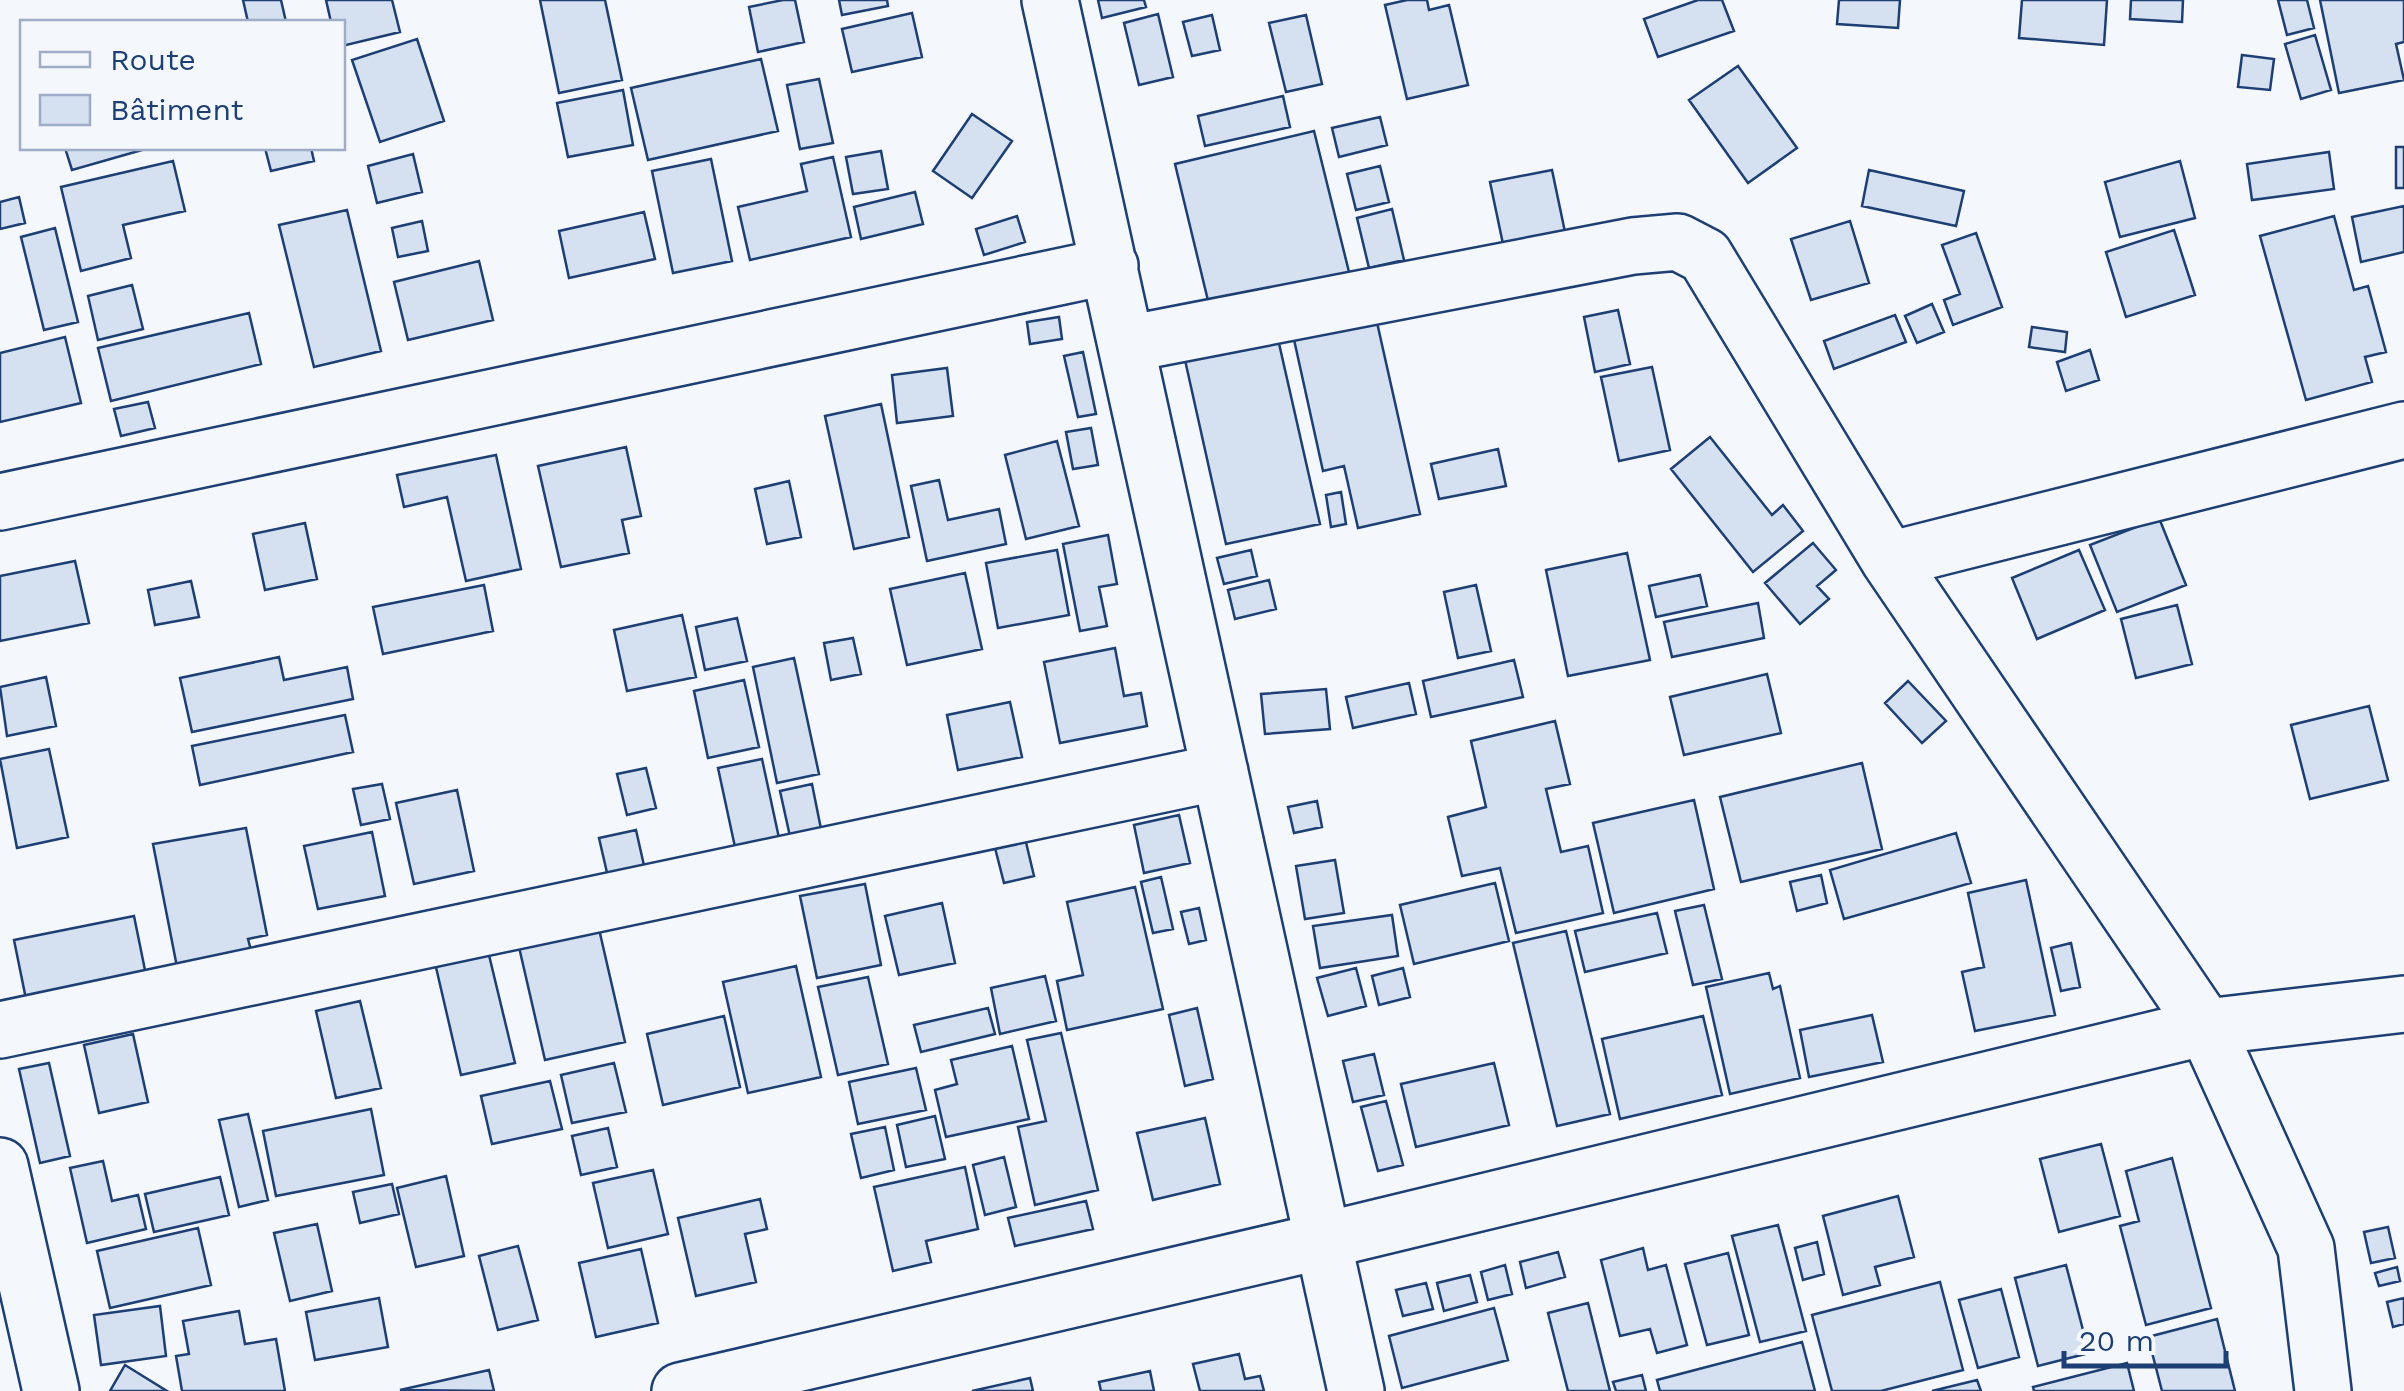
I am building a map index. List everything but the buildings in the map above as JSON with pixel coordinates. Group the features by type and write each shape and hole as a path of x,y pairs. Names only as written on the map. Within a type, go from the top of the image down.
{"street":[{"path":"1050,0 1356,1391"},
{"path":"1126,344 1633,246 1678,242 1706,256 1889,560 2206,1027 2306,1248 2324,1391"},
{"path":"0,502 1110,266"},
{"path":"1889,560 2404,430"},
{"path":"0,1030 1220,772"},
{"path":"680,1391 1322,1241 2206,1027 2404,1004"},
{"path":"0,1166 51,1391"}]}
